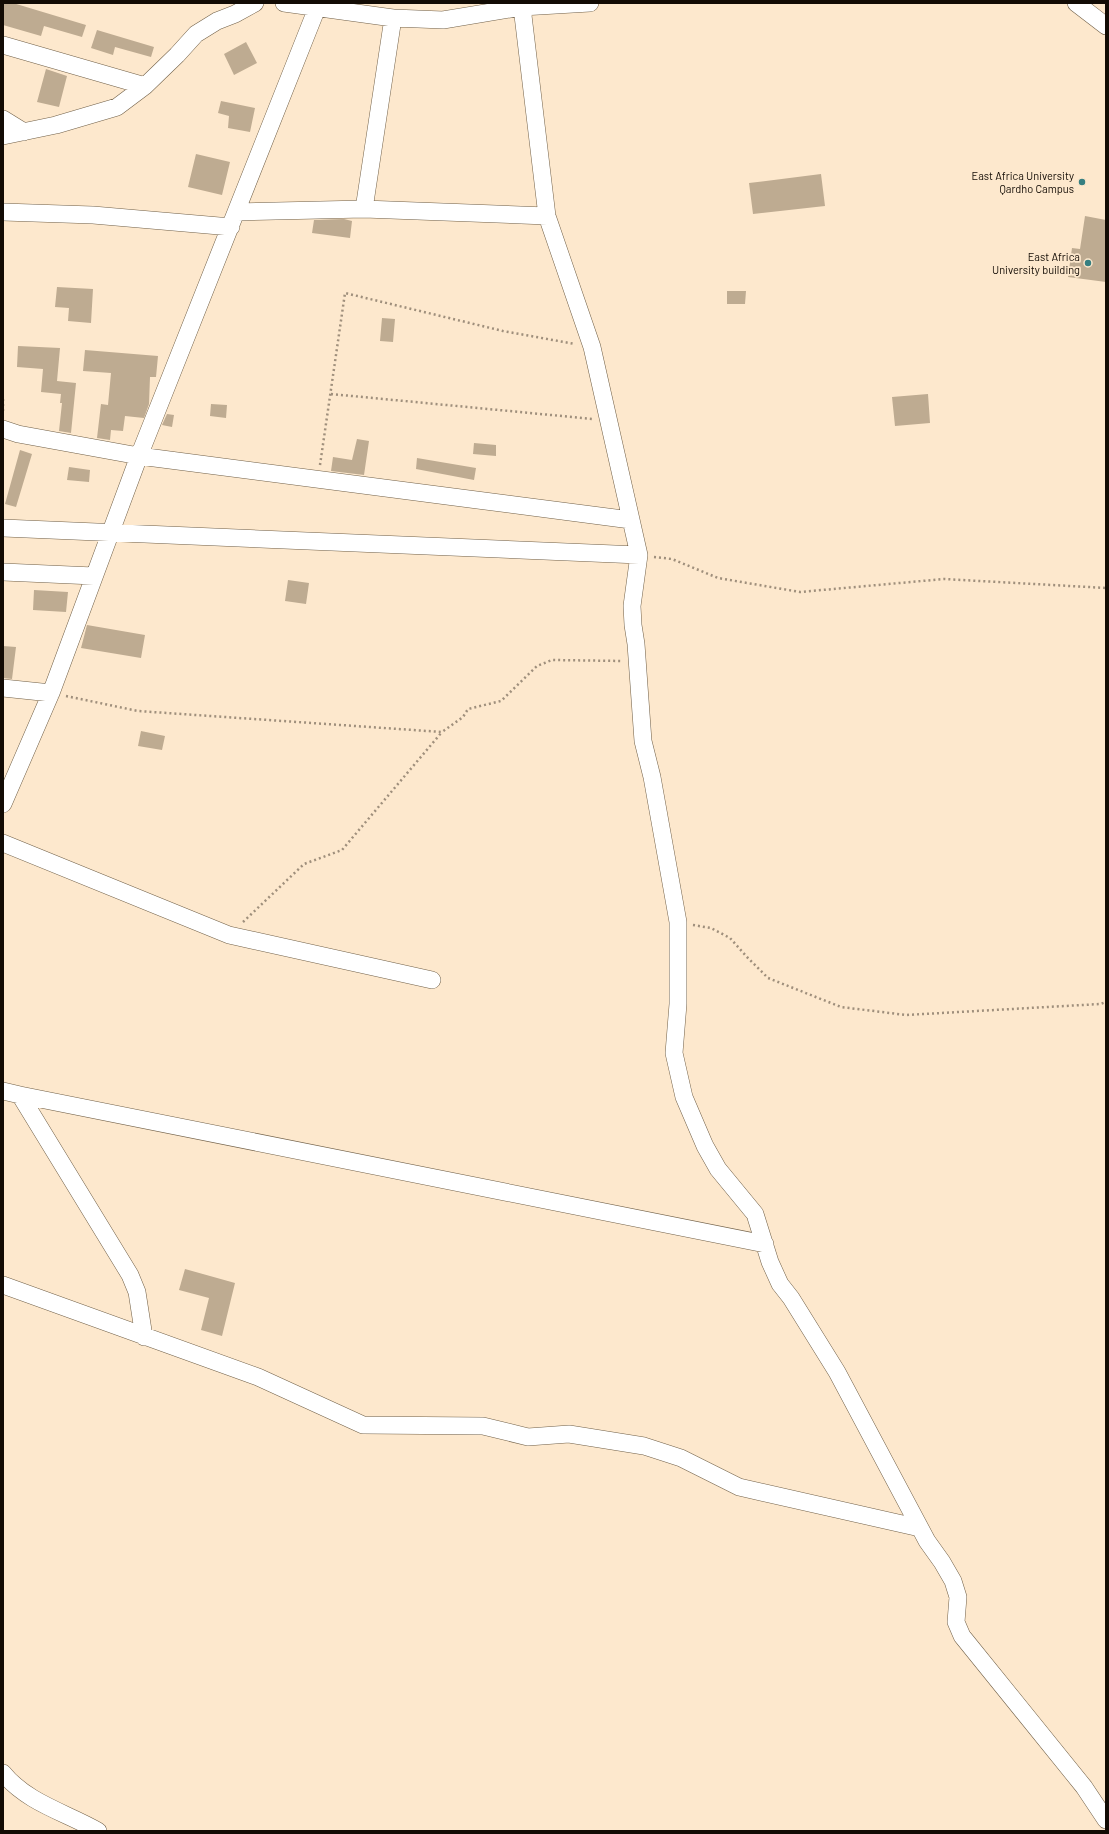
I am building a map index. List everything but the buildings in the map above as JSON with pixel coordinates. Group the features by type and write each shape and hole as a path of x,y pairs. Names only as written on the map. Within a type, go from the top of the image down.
{"street":[{"path":"3,136 56,125 117,107 145,86 196,34 217,21 235,14 255,3"},
{"path":"284,3 393,18 443,20 522,7 590,3"},
{"path":"1076,3 1106,26"},
{"path":"522,7 547,216 592,347 607,420 639,554 632,606 643,741 652,777 678,922 678,1004 674,1053 684,1097 705,1146 718,1169 755,1214 780,1284 791,1298 837,1372 920,1528 953,1581 958,1597 956,1622 962,1636 1084,1787 1106,1820"},
{"path":"3,804 51,693 139,456 317,8"},
{"path":"364,209 393,18"},
{"path":"3,45 145,86"},
{"path":"3,119 24,132"},
{"path":"3,212 234,219 364,209 547,216"},
{"path":"3,429 18,434 139,456 632,520"},
{"path":"3,528 639,554"},
{"path":"3,572 94,576"},
{"path":"3,688 51,693"},
{"path":"3,843 229,935 432,980"},
{"path":"3,1091 765,1244"},
{"path":"20,1095 130,1275 137,1292 144,1337"},
{"path":"3,1285 258,1377 363,1425 484,1426 528,1437 569,1434 644,1446 681,1458 739,1487 920,1528"},
{"path":"3,1773 7,1778 38,1802 98,1831"}],"path":[{"path":"318,479 332,394 345,293 503,331 592,347"},
{"path":"332,394 607,420"},
{"path":"639,554 672,559 718,578 800,592 944,579 1106,588"},
{"path":"229,935 304,864 342,850 442,732 463,717 468,709 501,701 537,666 552,660 637,661"},
{"path":"51,693 138,711 442,732"},
{"path":"678,922 711,928 723,934 730,938 768,978 841,1007 906,1015 1085,1005 1106,1002"}],"place":[{"name":"East Africa University Qardho Campus","path":"1082,182"},
{"name":"East Africa University building","path":"1088,263"}]}
